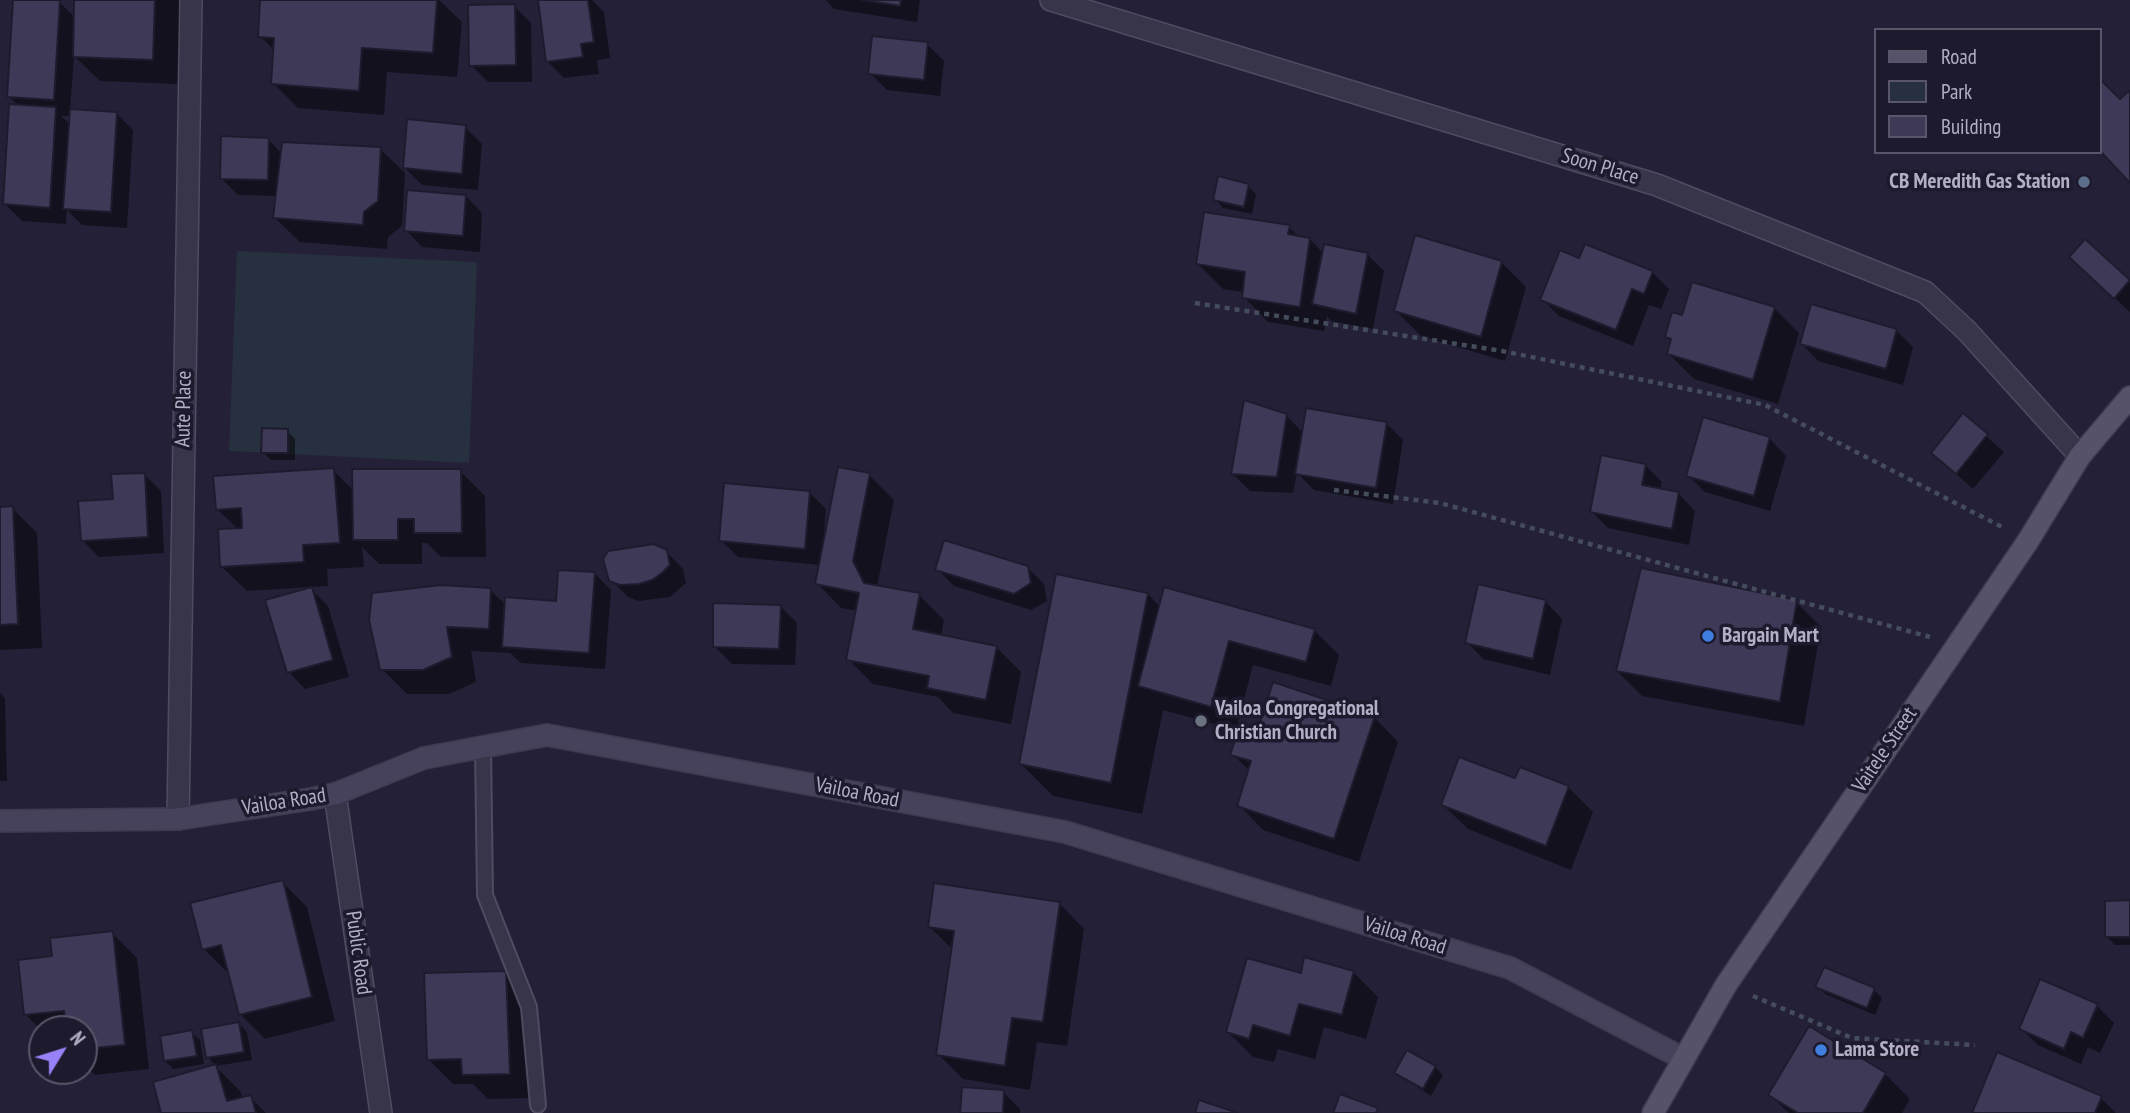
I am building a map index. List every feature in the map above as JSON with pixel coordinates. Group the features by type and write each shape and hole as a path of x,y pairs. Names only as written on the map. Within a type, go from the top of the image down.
{"main road":[{"name":"Vaitele Street","path":"1653,1113 1726,985 2028,541 2080,456 2130,397"},
{"name":"Vailoa Road","path":"0,821 178,819 335,794 424,758 547,735 1065,832 1510,968 1684,1059"}],"street":[{"name":"Aute Place","path":"178,819 191,0"},
{"name":"Soon Place","path":"1051,0 1657,185 1926,292 1967,331 2080,456"},
{"name":"Public Road","path":"335,794 381,1113"}],"lane":[{"path":"483,747 485,895 529,1006 538,1105"}],"path":[{"path":"1195,303 1502,351 1765,405 2028,541"},
{"path":"1334,490 1440,503 1957,645"},
{"path":"1726,985 1852,1038 1975,1045"}],"green space":[{"path":"237,251 477,262 469,463 229,451"}],"building":[{"path":"13,0 60,0 54,100 7,97"},
{"path":"74,0 155,0 153,60 73,57"},
{"path":"260,0 437,0 433,53 362,48 359,91 271,84 274,38 258,37"},
{"path":"538,0 588,0 594,42 581,44 583,57 546,62"},
{"path":"862,0 901,0 900,6"},
{"path":"515,4 516,65 469,66 468,5"},
{"path":"872,36 928,42 924,80 868,74"},
{"path":"2102,81 2120,99 2130,90 2130,183 2102,153"},
{"path":"9,104 56,107 50,208 3,204"},
{"path":"70,109 117,112 111,212 63,209"},
{"path":"407,119 466,125 462,174 403,168"},
{"path":"221,136 269,138 268,180 220,179"},
{"path":"282,142 381,147 378,201 364,212 363,225 273,218"},
{"path":"1218,176 1249,184 1244,207 1213,200"},
{"path":"407,190 466,195 463,236 404,231"},
{"path":"1204,212 1290,225 1288,234 1310,238 1300,307 1242,298 1245,272 1196,264"},
{"path":"1415,235 1502,261 1481,337 1394,311"},
{"path":"2085,239 2130,280 2114,299 2069,257"},
{"path":"1324,244 1368,253 1356,314 1312,304"},
{"path":"1585,244 1653,271 1644,294 1632,289 1616,330 1540,300 1560,250 1579,258"},
{"path":"1692,282 1775,307 1753,380 1667,354 1671,339 1665,337 1672,312 1682,315"},
{"path":"1811,304 1897,329 1886,369 1800,344"},
{"path":"1244,400 1287,414 1277,477 1231,474"},
{"path":"1306,408 1387,422 1376,488 1295,474"},
{"path":"1963,413 1988,434 1956,474 1931,453"},
{"path":"1703,417 1770,437 1754,496 1686,476"},
{"path":"262,428 288,429 288,453 261,453"},
{"path":"1601,455 1646,464 1642,485 1679,492 1672,529 1590,512"},
{"path":"838,467 870,473 853,561 864,583 920,593 913,629 997,646 986,700 927,688 929,676 846,660 859,593 815,584"},
{"path":"334,468 340,543 303,545 304,562 220,567 218,529 242,528 241,508 216,510 213,476"},
{"path":"352,469 461,469 462,533 414,533 414,519 398,519 398,540 353,540"},
{"path":"145,473 148,537 81,541 78,501 113,499 111,474"},
{"path":"724,483 810,491 805,549 719,541"},
{"path":"13,506 18,624 0,625 0,507"},
{"path":"944,540 1028,566 1031,583 1014,594 935,570"},
{"path":"654,544 667,550 670,565 662,573 639,584 620,585 609,581 603,559 608,551"},
{"name":"Bargain Mart","path":"1641,568 1797,600 1780,702 1616,671"},
{"path":"558,570 595,572 589,653 502,647 505,597 556,601"},
{"path":"1056,574 1148,593 1111,783 1019,764"},
{"path":"1478,584 1546,600 1533,659 1465,643"},
{"path":"441,585 491,588 489,629 447,627 452,657 423,670 380,670 369,620 372,593"},
{"path":"312,587 333,660 287,673 265,600"},
{"path":"1164,587 1315,629 1306,662 1229,641 1211,707 1138,686"},
{"path":"713,603 781,605 779,649 713,647"},
{"path":"1273,682 1375,716 1334,839 1237,806 1251,761 1230,755 1240,726 1257,731"},
{"path":"1459,757 1515,778 1520,767 1569,786 1546,846 1441,805"},
{"path":"283,880 312,997 239,1015 221,945 202,950 190,903"},
{"path":"934,883 1060,902 1043,1022 1012,1018 1005,1066 936,1055 954,931 928,927"},
{"path":"2130,900 2130,937 2105,937 2105,901"},
{"path":"113,931 125,1045 98,1048 98,1015 64,1015 64,1011 24,1015 18,960 52,956 50,938"},
{"path":"1304,957 1354,971 1342,1015 1299,1004 1290,1036 1253,1025 1249,1039 1226,1032 1247,958 1301,973"},
{"path":"1824,967 1875,988 1867,1008 1815,987"},
{"path":"506,971 510,1074 462,1075 461,1059 427,1060 424,973"},
{"path":"2040,979 2098,1004 2083,1038 2071,1032 2064,1049 2019,1029"},
{"path":"239,1022 244,1052 206,1058 201,1029"},
{"name":"Lama Store","path":"1809,1026 1886,1073 1863,1113 1798,1113 1768,1095"},
{"path":"192,1030 197,1056 164,1061 160,1036"},
{"path":"1407,1050 1436,1066 1423,1089 1394,1073"},
{"path":"1997,1052 2102,1096 2095,1113 1972,1113"},
{"path":"216,1064 227,1101 251,1095 256,1113 161,1113 153,1082"},
{"path":"962,1087 1004,1090 1003,1113 960,1113"},
{"path":"1340,1094 1378,1108 1376,1113 1333,1113"},
{"path":"1199,1100 1238,1113 1195,1113"}],"place":[{"name":"CB Meredith Gas Station","path":"2084,182"},
{"name":"Bargain Mart","path":"1708,636"},
{"name":"Vailoa Congregational Christian Church","path":"1201,721"},
{"name":"Lama Store","path":"1821,1050"}]}
